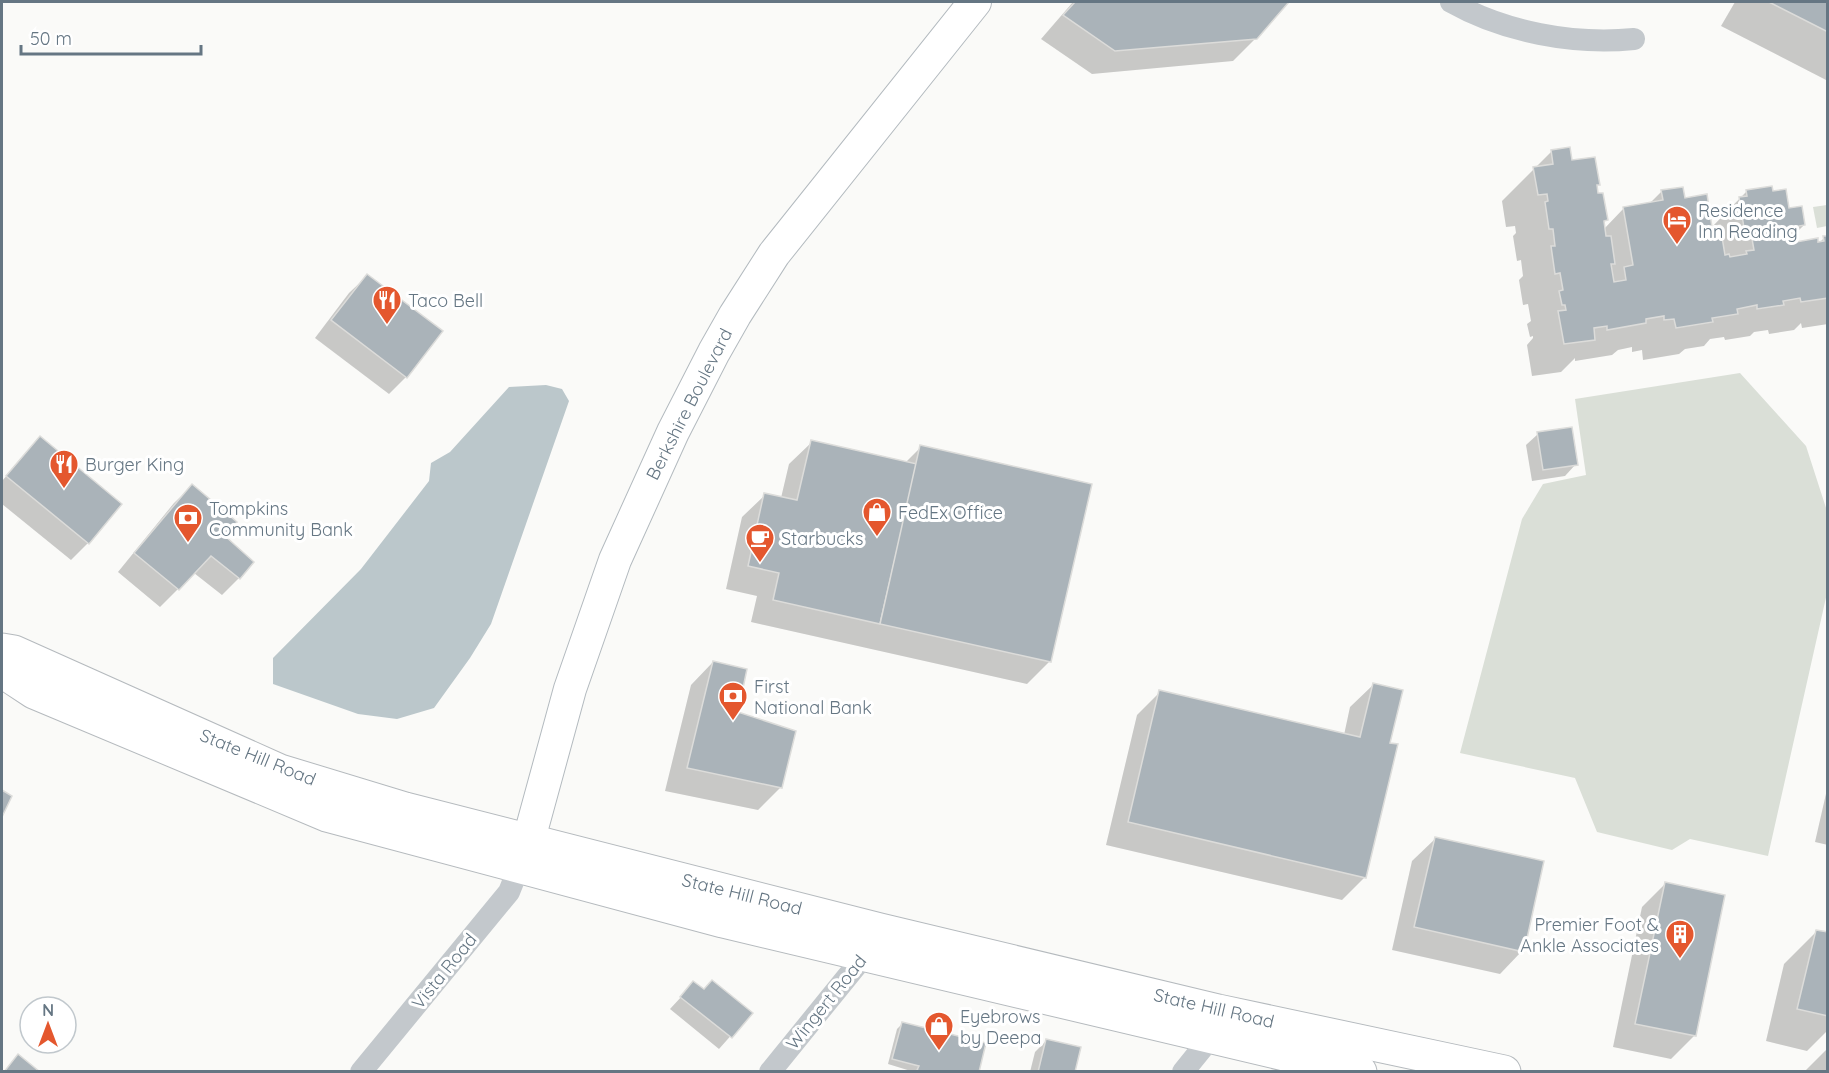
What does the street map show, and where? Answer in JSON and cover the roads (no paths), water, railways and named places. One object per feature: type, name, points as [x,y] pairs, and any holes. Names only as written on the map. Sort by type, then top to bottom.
[{"type":"main road","name":"Berkshire Boulevard","points":[[524,853],[570,689],[615,560],[673,432],[714,352],[774,254],[975,2]]},
{"type":"main road","name":"State Hill Road","points":[[2,650],[14,652],[280,771],[405,809],[524,853],[723,921],[873,942],[1215,1024],[1504,1071]]},
{"type":"main road","name":"State Hill Road","points":[[2,671],[34,692],[327,815],[524,853]]},
{"type":"main road","name":"State Hill Road","points":[[1215,1024],[1360,1071]]},
{"type":"street","points":[[1450,2],[1486,18],[1566,39],[1607,42],[1634,39]]},
{"type":"street","name":"Vista Road","points":[[361,1071],[509,892],[524,853]]},
{"type":"street","name":"Wingert Road","points":[[770,1071],[873,942]]},
{"type":"street","points":[[1183,1071],[1215,1024]]},
{"type":"place","name":"Residence Inn Reading","points":[[1677,246]]},
{"type":"place","name":"Taco Bell","points":[[387,326]]},
{"type":"place","name":"Burger King","points":[[64,490]]},
{"type":"place","name":"FedEx Office","points":[[877,538]]},
{"type":"place","name":"Tompkins Community Bank","points":[[188,544]]},
{"type":"place","name":"Starbucks","points":[[760,564]]},
{"type":"place","name":"First National Bank","points":[[733,722]]},
{"type":"place","name":"Premier Foot & Ankle Associates","points":[[1680,960]]},
{"type":"place","name":"Eyebrows by Deepa","points":[[939,1052]]}]
